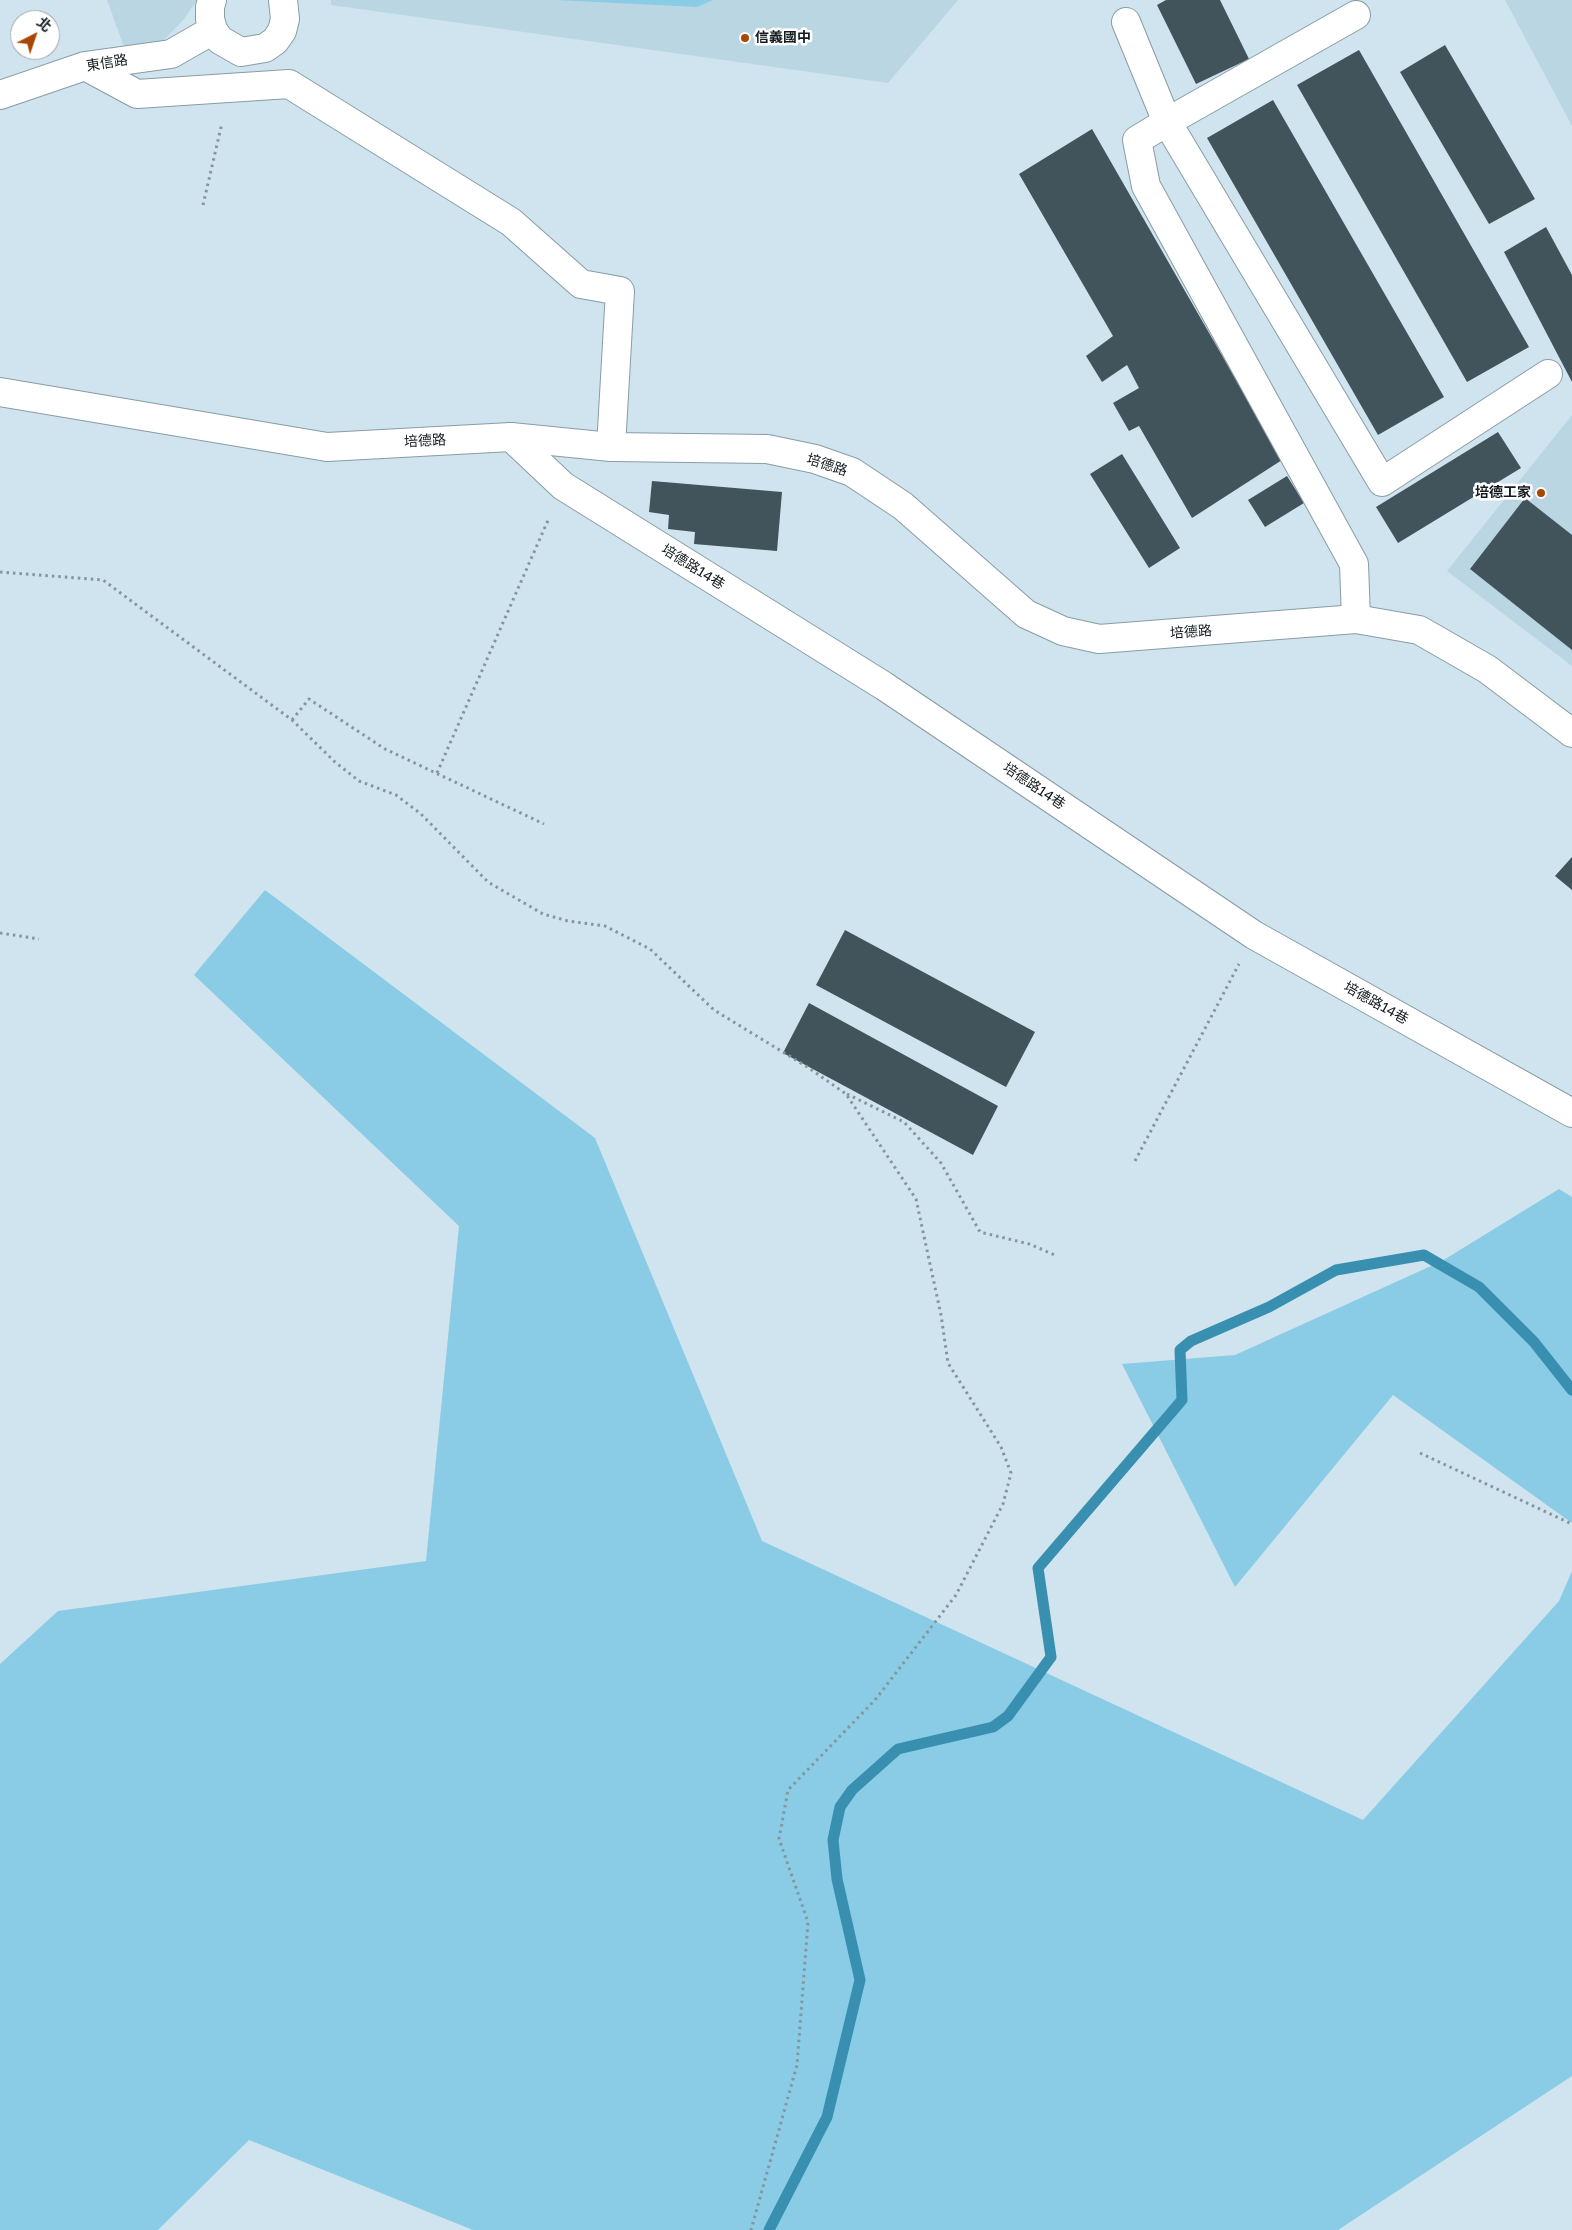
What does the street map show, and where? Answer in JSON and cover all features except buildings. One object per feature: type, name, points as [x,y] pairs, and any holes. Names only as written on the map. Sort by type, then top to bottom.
[{"type":"main road","points":[[212,0],[210,19],[213,30],[220,40],[241,52],[265,48],[275,41],[282,31],[285,20],[283,0]]},
{"type":"main road","points":[[1356,15],[1136,140],[1146,186],[1354,564],[1356,619]]},
{"type":"main road","points":[[1126,22],[1167,122],[1382,482],[1548,374]]},
{"type":"main road","name":"東信路","points":[[0,95],[85,66],[171,54],[213,30]]},
{"type":"main road","points":[[85,66],[137,94],[289,84],[511,222],[580,284],[620,291],[611,447]]},
{"type":"main road","name":"培德路","points":[[0,392],[327,446],[511,436],[611,447],[767,449],[815,459],[852,472],[903,506],[1026,614],[1063,631],[1099,639],[1356,619],[1419,630],[1487,669],[1572,733]]},
{"type":"main road","name":"培德路14巷","points":[[511,436],[563,486],[884,686],[1254,935],[1572,1114]]},
{"type":"path","points":[[203,205],[230,88]]},
{"type":"path","points":[[437,774],[563,486]]},
{"type":"path","points":[[0,572],[103,580],[292,720],[335,762],[359,780],[396,795],[421,814],[488,882],[543,914],[568,921],[605,926],[650,949],[714,1010],[810,1068],[846,1094],[904,1122],[941,1163],[980,1232],[1029,1244],[1055,1255]]},
{"type":"path","points":[[292,720],[309,699],[385,749],[544,824]]},
{"type":"path","points":[[0,933],[39,939]]},
{"type":"path","points":[[1135,1161],[1254,935]]},
{"type":"path","points":[[751,2230],[797,2065],[808,1922],[779,1839],[788,1790],[875,1700],[956,1596],[1003,1504],[1011,1473],[1001,1447],[948,1362],[942,1315],[916,1199],[846,1094]]},
{"type":"path","points":[[1420,1453],[1572,1524]]},
{"type":"shaded area","points":[[107,0],[197,0],[184,19],[162,42],[127,55]]},
{"type":"shaded area","name":"信義國中","points":[[331,0],[958,0],[888,83],[331,5]]},
{"type":"shaded area","points":[[557,0],[713,0],[697,7]]},
{"type":"shaded area","points":[[1505,0],[1572,0],[1572,126]]},
{"type":"shaded area","name":"培德工家","points":[[1572,415],[1572,666],[1447,571]]},
{"type":"shaded area","points":[[265,890],[595,1138],[762,1541],[1363,1820],[1559,1601],[1572,1571],[1572,2076],[1338,2230],[473,2230],[249,2140],[158,2230],[0,2230],[0,1664],[58,1611],[426,1561],[459,1226],[194,975]]},
{"type":"shaded area","points":[[1559,1189],[1572,1197],[1572,1523],[1393,1395],[1235,1587],[1122,1364],[1235,1355],[1442,1261]]},
{"type":"waterway","points":[[769,2230],[827,2117],[860,1980],[837,1879],[833,1840],[840,1807],[852,1790],[898,1749],[993,1727],[1008,1716],[1051,1657],[1038,1568],[1182,1400],[1180,1350],[1191,1341],[1269,1307],[1336,1270],[1424,1255],[1479,1287],[1534,1342],[1572,1390]]},
{"type":"place","name":"信義國中","points":[[745,38]]},
{"type":"place","name":"培德工家","points":[[1541,493]]}]
